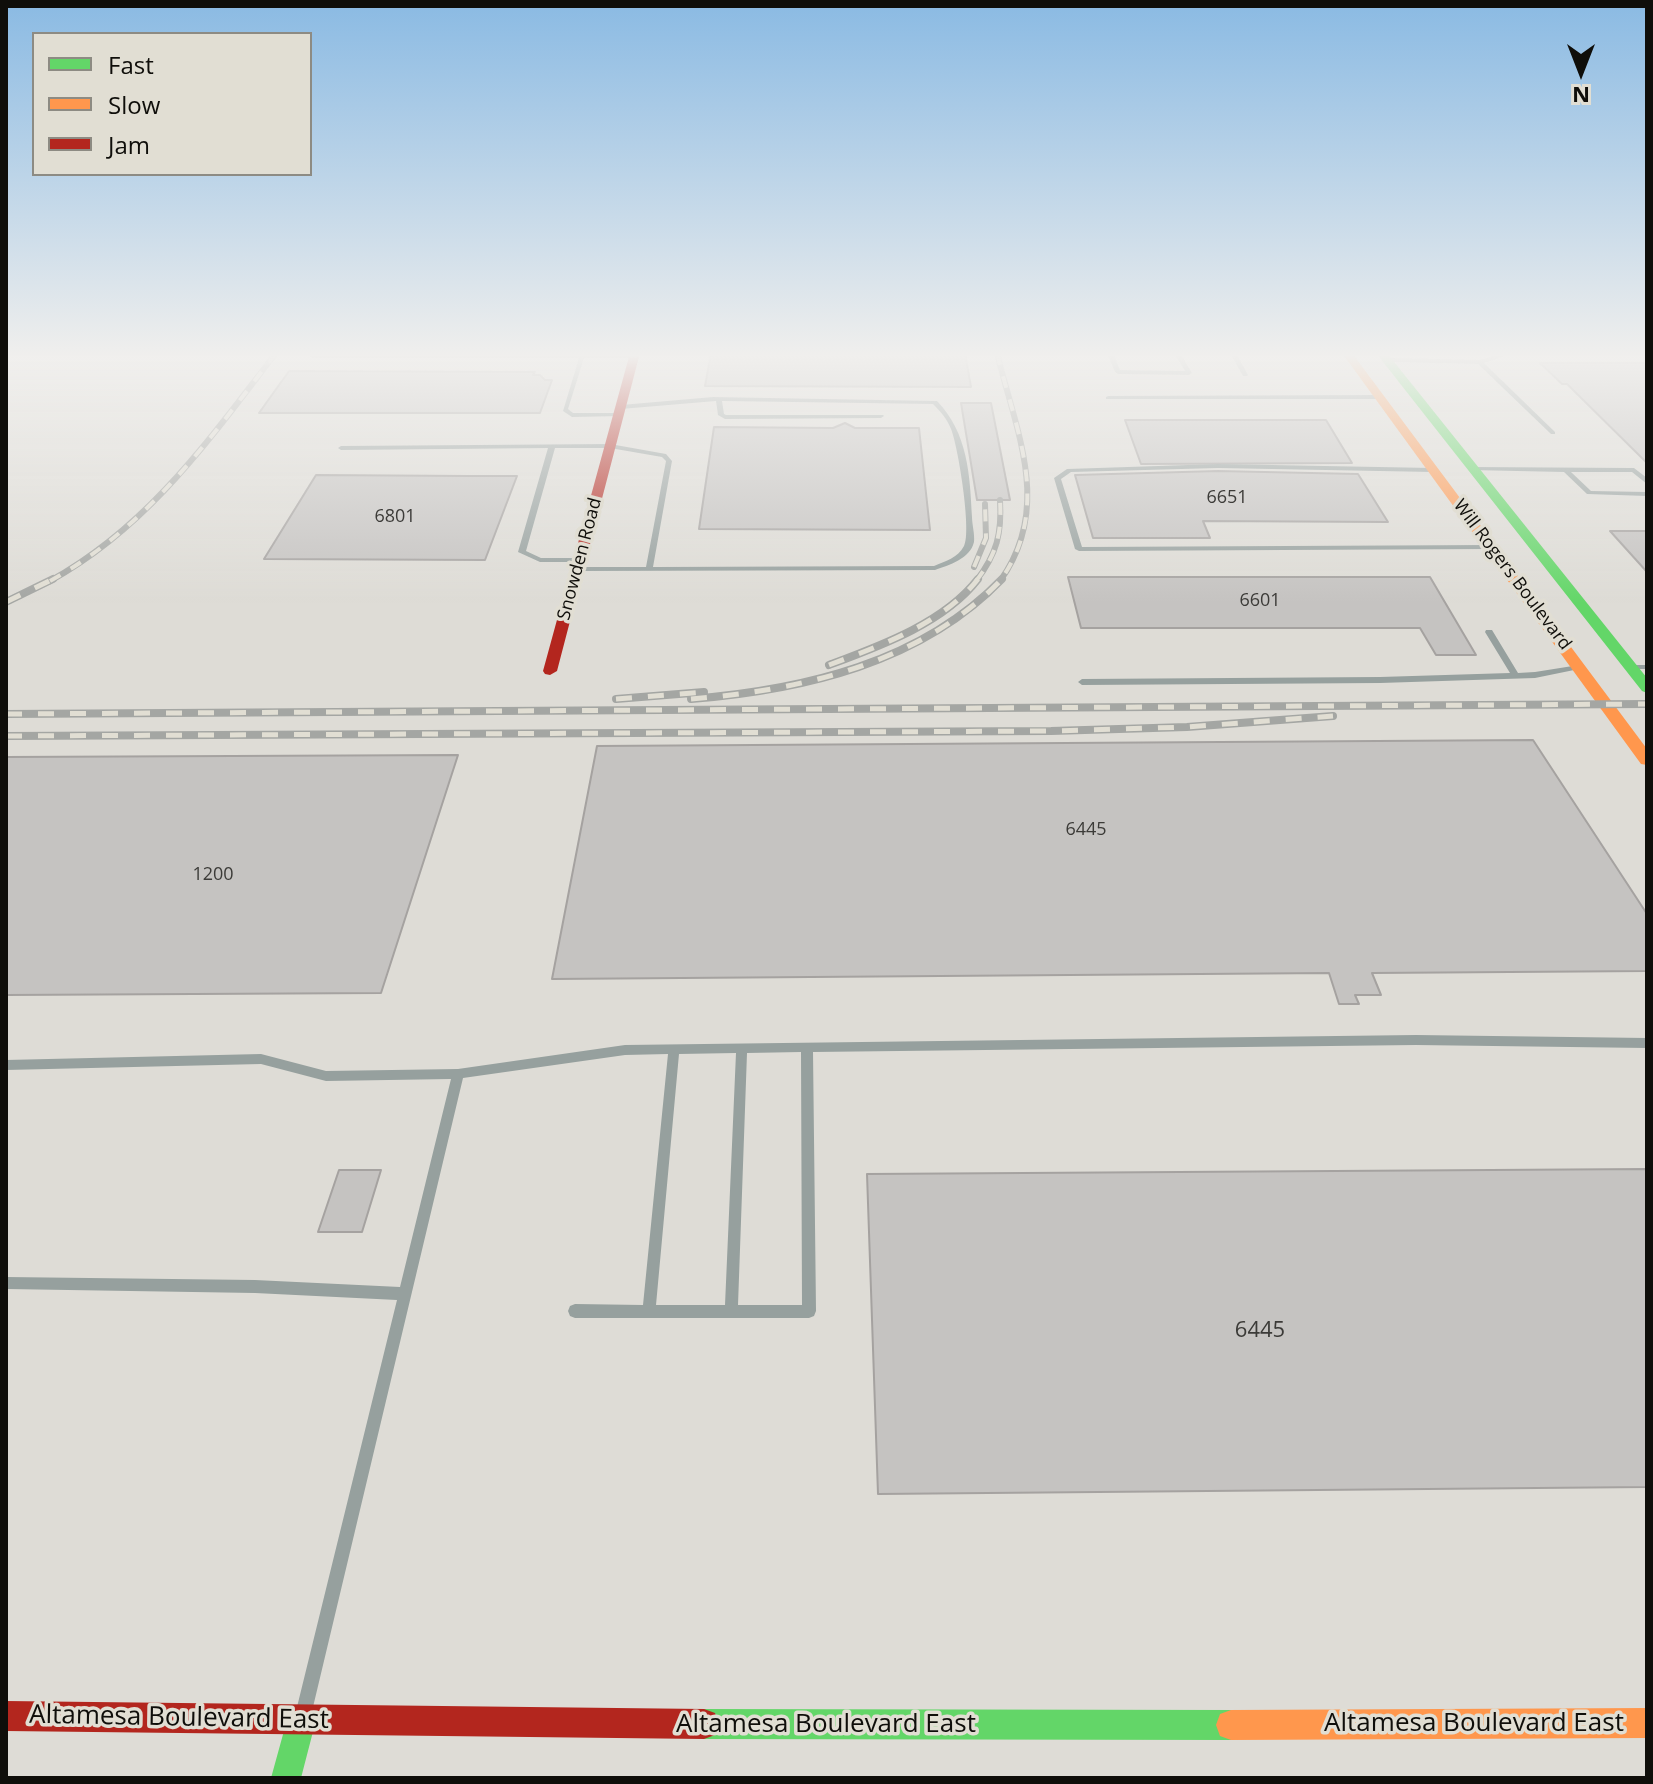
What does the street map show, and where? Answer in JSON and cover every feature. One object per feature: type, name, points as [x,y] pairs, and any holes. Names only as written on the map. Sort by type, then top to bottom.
[{"type":"main road","name":"Snowden Road","points":[[550,671],[613,436]]},
{"type":"main road","name":"Will Rogers Boulevard","points":[[1408,436],[1647,760]]},
{"type":"main road","name":"Will Rogers Boulevard","points":[[1445,436],[1639,667],[1647,688]]},
{"type":"main road","points":[[1433,470],[1470,469]]},
{"type":"main road","points":[[1581,667],[1639,667]]},
{"type":"main road","name":"Altamesa Boulevard East","points":[[6,1716],[871,1726],[1647,1723]]},
{"type":"main road","points":[[286,1778],[301,1720]]},
{"type":"lane","points":[[552,447],[522,552],[540,560],[649,568],[935,568],[960,557],[970,543],[962,452],[956,436]]},
{"type":"lane","points":[[341,448],[610,446],[664,455],[669,461],[649,568]]},
{"type":"lane","points":[[1433,470],[1218,466],[1069,470],[1057,478],[1079,549],[1489,547]]},
{"type":"lane","points":[[1470,469],[1634,470],[1647,482]]},
{"type":"lane","points":[[1567,471],[1589,493],[1647,494]]},
{"type":"lane","points":[[1489,632],[1515,675]]},
{"type":"lane","points":[[1082,682],[1515,675],[1581,667]]},
{"type":"lane","points":[[6,1065],[261,1059],[326,1076],[458,1074],[625,1050],[1416,1040],[1647,1043]]},
{"type":"lane","points":[[575,1311],[809,1311],[807,1048]]},
{"type":"lane","points":[[649,1311],[674,1049]]},
{"type":"lane","points":[[731,1312],[742,1049]]},
{"type":"lane","points":[[301,1720],[458,1074]]},
{"type":"lane","points":[[6,1283],[308,1286],[405,1294]]},
{"type":"building","points":[[713,436],[920,436],[930,530],[699,529]]},
{"type":"building","points":[[966,436],[998,436],[1010,500],[977,500]]},
{"type":"building","points":[[1131,436],[1336,436],[1352,463],[1141,464]]},
{"type":"building","points":[[1620,436],[1647,436],[1647,463]]},
{"type":"building","points":[[1218,471],[1358,474],[1388,522],[1203,521],[1210,538],[1093,538],[1075,475]]},
{"type":"building","points":[[316,475],[517,476],[485,560],[264,559]]},
{"type":"building","points":[[1610,531],[1647,531],[1647,572]]},
{"type":"building","points":[[1068,577],[1430,577],[1476,655],[1436,655],[1420,628],[1081,628]]},
{"type":"building","points":[[1533,740],[1647,914],[1647,971],[1372,973],[1381,995],[1355,995],[1359,1004],[1339,1004],[1329,973],[552,979],[597,746]]},
{"type":"building","points":[[458,755],[381,993],[6,995],[6,757]]},
{"type":"building","points":[[1647,1169],[1647,1487],[878,1494],[867,1174]]},
{"type":"building","points":[[339,1170],[381,1170],[362,1232],[318,1232]]},
{"type":"railway","points":[[50,581],[117,535],[175,479],[211,436]]},
{"type":"railway","points":[[1000,581],[1016,553],[1025,525],[1026,469],[1019,436]]},
{"type":"railway","points":[[976,581],[997,543],[1000,500]]},
{"type":"railway","points":[[974,567],[986,538],[985,504]]},
{"type":"railway","points":[[6,602],[53,579]]},
{"type":"railway","points":[[829,665],[890,641],[929,621],[964,595],[978,579]]},
{"type":"railway","points":[[691,699],[733,695],[817,679],[898,652],[970,608],[1000,581]]},
{"type":"railway","points":[[616,699],[704,692]]},
{"type":"railway","points":[[6,714],[1647,704]]},
{"type":"railway","points":[[6,736],[1051,731],[1187,727],[1333,716]]},
{"type":"traffic: fast","points":[[1447,436],[1647,688]]},
{"type":"traffic: fast","points":[[286,1778],[301,1720]]},
{"type":"traffic: fast","points":[[704,1724],[1231,1725]]},
{"type":"traffic: slow","points":[[1408,436],[1647,760]]},
{"type":"traffic: slow","points":[[1231,1725],[1647,1723]]},
{"type":"traffic: jam","points":[[550,671],[613,436]]},
{"type":"traffic: jam","points":[[6,1716],[704,1724]]}]
